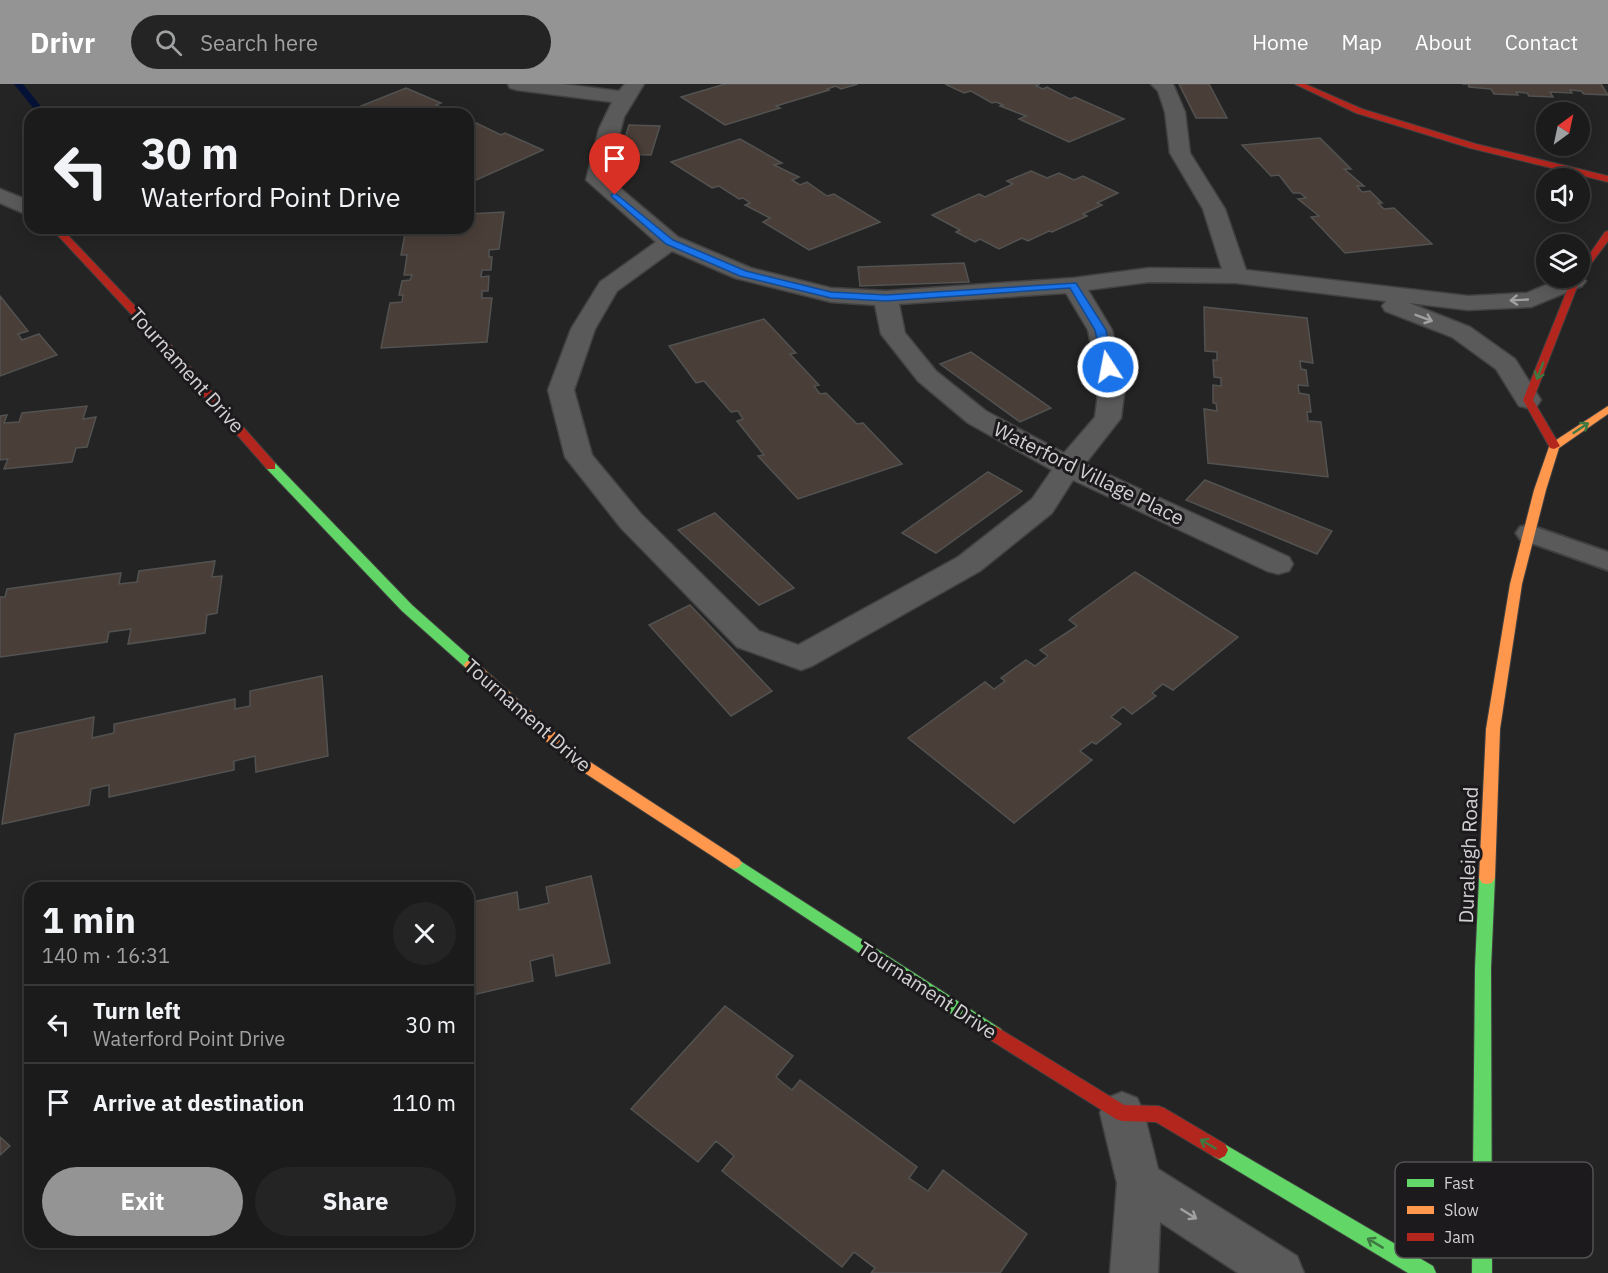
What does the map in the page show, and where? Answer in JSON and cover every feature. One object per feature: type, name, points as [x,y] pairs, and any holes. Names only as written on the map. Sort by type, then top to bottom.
[{"type":"street","points":[[517,84],[628,91],[611,122],[597,180],[670,242],[743,273],[831,295],[886,298],[1073,285],[1149,276],[1236,276],[1468,303],[1531,300],[1556,288]]},
{"type":"street","points":[[1160,84],[1166,88],[1175,112],[1180,153],[1214,209],[1236,276]]},
{"type":"street","points":[[1299,84],[1359,111],[1462,143],[1608,179]]},
{"type":"street","points":[[0,195],[24,206]]},
{"type":"street","name":"Tournament Drive","points":[[62,234],[149,327],[281,477],[407,608],[576,760],[1049,1069],[1122,1113],[1158,1114],[1395,1255]]},
{"type":"street","points":[[1590,260],[1608,234]]},
{"type":"street","points":[[670,242],[608,287],[583,330],[561,390],[579,457],[631,521],[748,639],[801,658],[969,564],[1042,506],[1068,467],[1108,418],[1112,386],[1100,330],[1073,285]]},
{"type":"street","points":[[1528,400],[1573,288]]},
{"type":"street","points":[[1350,289],[1461,332],[1506,364],[1554,446],[1608,409]]},
{"type":"street","name":"Waterford Village Place","points":[[886,298],[893,334],[927,376],[977,417],[1068,467],[1278,564]]},
{"type":"street","name":"Duraleigh Road","points":[[1482,1162],[1483,968],[1493,729],[1516,584],[1554,446]]},
{"type":"street","points":[[1122,1113],[1139,1183],[1134,1273]]},
{"type":"street","points":[[1139,1183],[1280,1273]]},
{"type":"street","name":"Tournament Drive","points":[[1401,1258],[1426,1273]]},
{"type":"street","name":"Duraleigh Road","points":[[1482,1258],[1482,1273]]},
{"type":"lane","points":[[1529,532],[1608,561]]},
{"type":"building","points":[[725,84],[858,84],[841,89],[836,86],[776,106],[780,108],[725,125],[681,97]]},
{"type":"building","points":[[945,84],[1040,84],[1036,86],[1043,89],[1047,87],[1070,99],[1075,97],[1124,119],[1069,142],[1019,119],[1026,116],[1000,106],[1003,105],[992,103],[971,91],[964,93]]},
{"type":"building","points":[[1179,84],[1209,84],[1227,118],[1196,118]]},
{"type":"building","points":[[1468,84],[1601,84],[1608,95],[1584,94],[1581,91],[1570,90],[1572,93],[1550,92],[1553,97],[1529,96],[1527,93],[1516,92],[1518,95],[1494,94],[1491,89],[1469,87]]},
{"type":"building","points":[[406,88],[441,103],[436,105],[443,108],[356,108]]},
{"type":"building","points":[[474,122],[501,135],[505,133],[543,150],[474,181]]},
{"type":"building","points":[[629,125],[660,126],[651,155],[620,154]]},
{"type":"building","points":[[1320,138],[1351,169],[1344,169],[1364,186],[1357,186],[1362,192],[1370,191],[1382,203],[1378,203],[1384,209],[1394,208],[1432,244],[1345,253],[1311,217],[1319,216],[1298,199],[1306,198],[1300,193],[1293,193],[1279,175],[1271,176],[1242,145]]},
{"type":"building","points":[[740,139],[782,163],[774,165],[799,177],[792,180],[800,185],[807,182],[827,196],[834,194],[880,222],[809,250],[763,222],[770,218],[745,205],[750,203],[743,198],[739,199],[719,186],[712,188],[671,162]]},
{"type":"building","points":[[1031,171],[1047,178],[1059,173],[1074,180],[1083,176],[1118,193],[1097,203],[1102,205],[1083,214],[1087,216],[1028,241],[1022,238],[999,249],[980,239],[975,242],[956,232],[960,230],[932,215],[979,194],[985,197],[1013,184],[1007,181]]},
{"type":"building","points":[[504,212],[499,249],[489,250],[489,257],[492,257],[491,270],[482,270],[481,277],[489,276],[488,291],[482,291],[482,298],[492,298],[487,342],[381,348],[390,303],[402,302],[403,295],[399,295],[402,281],[410,280],[412,275],[404,275],[407,255],[401,255],[405,234],[474,234],[474,214]]},
{"type":"building","points":[[964,263],[969,282],[860,286],[858,267]]},
{"type":"building","points":[[0,296],[28,331],[18,334],[22,340],[39,334],[57,355],[0,376]]},
{"type":"building","points":[[1204,307],[1307,318],[1313,363],[1300,361],[1301,369],[1306,370],[1308,386],[1298,385],[1299,393],[1309,395],[1311,412],[1307,412],[1308,421],[1321,422],[1328,477],[1208,463],[1204,409],[1217,411],[1216,403],[1213,403],[1213,385],[1221,386],[1221,378],[1214,377],[1213,360],[1217,360],[1217,352],[1205,351]]},
{"type":"building","points":[[764,319],[796,353],[790,354],[819,385],[814,386],[820,394],[826,393],[857,424],[863,423],[902,464],[798,499],[758,456],[764,455],[737,421],[743,419],[738,411],[731,412],[704,381],[696,383],[669,346]]},
{"type":"building","points":[[971,352],[1051,408],[1020,422],[940,364]]},
{"type":"building","points":[[87,406],[83,419],[96,417],[87,447],[76,448],[72,462],[4,469],[8,459],[0,460],[0,416],[7,415],[4,423],[19,422],[22,413]]},
{"type":"building","points":[[988,472],[1022,491],[936,553],[902,533]]},
{"type":"building","points":[[1205,480],[1332,531],[1317,554],[1186,500]]},
{"type":"building","points":[[715,513],[794,588],[759,605],[678,530]]},
{"type":"building","points":[[215,561],[212,577],[222,576],[217,613],[207,615],[205,633],[128,644],[131,629],[109,632],[107,642],[0,657],[0,597],[5,597],[7,589],[121,573],[119,584],[137,582],[139,571]]},
{"type":"building","points":[[1135,572],[1238,637],[1173,690],[1163,684],[1152,693],[1156,696],[1132,714],[1123,707],[1111,717],[1121,724],[1096,744],[1092,742],[1080,751],[1092,760],[1014,823],[908,738],[985,682],[994,689],[1005,681],[1001,678],[1026,660],[1035,666],[1048,656],[1040,650],[1077,626],[1069,620],[1071,618]]},
{"type":"building","points":[[690,605],[772,691],[731,716],[649,625]]},
{"type":"building","points":[[322,676],[328,756],[256,772],[255,756],[234,761],[234,770],[109,797],[109,785],[91,789],[89,805],[2,824],[15,734],[94,717],[92,738],[114,733],[114,724],[235,699],[235,709],[250,706],[250,691]]},
{"type":"building","points":[[591,876],[610,963],[556,976],[553,955],[530,961],[533,981],[474,995],[474,902],[517,892],[519,910],[549,903],[546,887]]},
{"type":"building","points":[[725,1006],[793,1056],[776,1077],[792,1090],[800,1080],[917,1167],[909,1178],[928,1191],[943,1170],[1027,1234],[1000,1273],[871,1273],[875,1268],[854,1252],[842,1267],[722,1171],[734,1156],[716,1141],[698,1162],[631,1109]]},
{"type":"building","points":[[0,1137],[10,1146],[0,1155]]},
{"type":"waterway","points":[[18,84],[38,108]]},
{"type":"traffic: fast","points":[[271,466],[407,608],[471,665]]},
{"type":"traffic: fast","points":[[734,863],[995,1034]]},
{"type":"traffic: fast","points":[[1482,1162],[1483,968],[1487,878]]},
{"type":"traffic: fast","points":[[1219,1150],[1395,1255]]},
{"type":"traffic: fast","points":[[1401,1258],[1426,1273]]},
{"type":"traffic: fast","points":[[1482,1258],[1482,1273]]},
{"type":"traffic: slow","points":[[1487,878],[1493,729],[1516,584],[1540,490],[1554,446],[1608,409]]},
{"type":"traffic: slow","points":[[471,665],[576,760],[734,863]]},
{"type":"traffic: jam","points":[[1299,84],[1359,111],[1473,146],[1608,179]]},
{"type":"traffic: jam","points":[[62,234],[149,327],[271,466]]},
{"type":"traffic: jam","points":[[1590,260],[1608,234]]},
{"type":"traffic: jam","points":[[1554,446],[1528,400],[1573,288]]},
{"type":"traffic: jam","points":[[995,1034],[1122,1113],[1158,1114],[1219,1150]]},
{"type":"route","points":[[615,195],[670,242],[743,273],[831,295],[886,298],[1073,285],[1100,330],[1108,367]]}]
